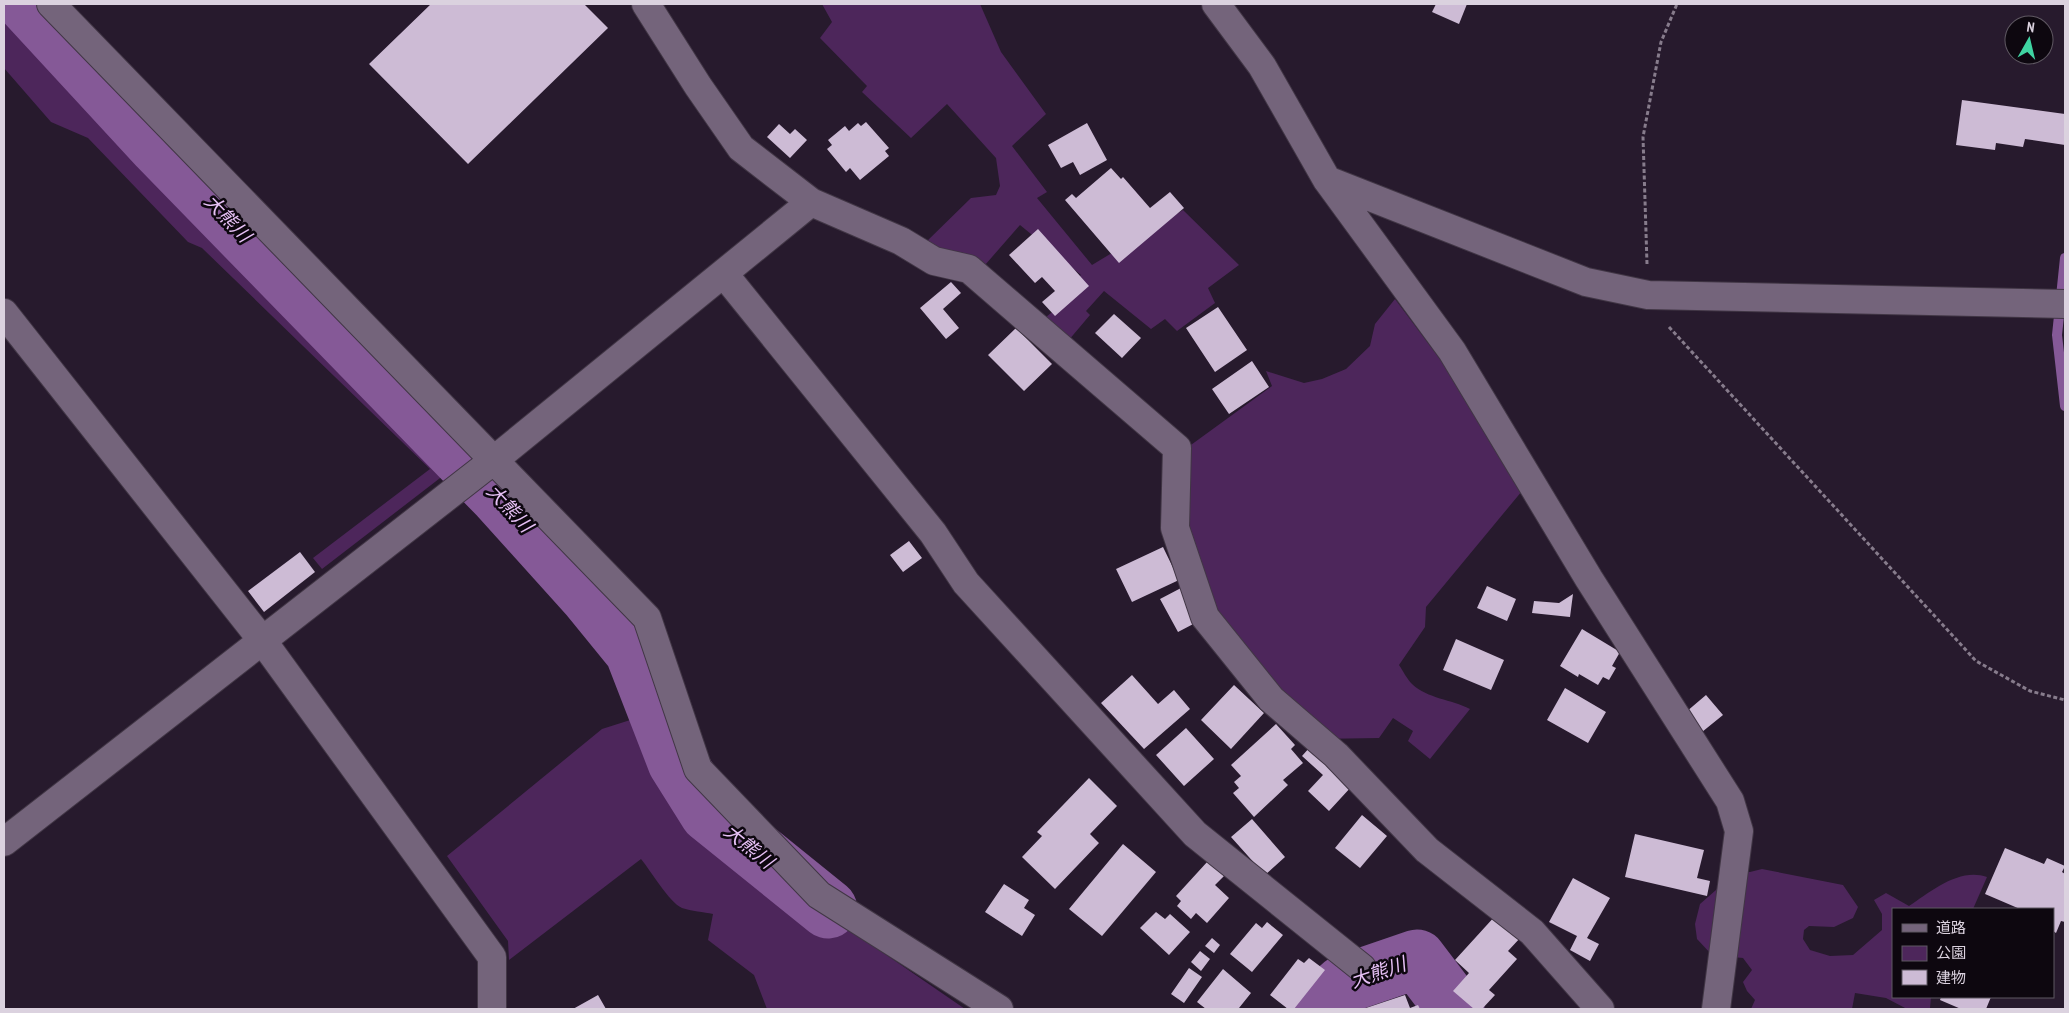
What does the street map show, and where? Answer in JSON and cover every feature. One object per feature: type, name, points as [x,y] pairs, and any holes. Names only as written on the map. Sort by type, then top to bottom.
[{"type":"street","points":[[51,4],[647,618],[698,769],[819,895],[999,1009]]},
{"type":"street","points":[[646,4],[698,86],[741,148],[811,202],[901,241],[934,261],[969,270],[1178,448],[1175,528],[1205,617],[1271,699],[1336,755],[1427,850],[1532,932],[1600,1009]]},
{"type":"street","points":[[1216,4],[1262,66],[1327,180],[1452,351],[1589,579],[1730,801],[1739,831],[1716,1009]]},
{"type":"street","points":[[1327,180],[1586,282],[1648,295],[2065,304]]},
{"type":"street","points":[[4,842],[494,460],[811,202]]},
{"type":"street","points":[[724,274],[932,532],[966,583],[1195,834],[1362,968]]},
{"type":"street","points":[[4,313],[262,640],[492,957],[492,1009]]},
{"type":"path","points":[[1677,4],[1662,42],[1643,137],[1648,295],[1673,334],[1976,661],[2030,691],[2065,700]]},
{"type":"green space","points":[[4,4],[457,465],[322,569],[313,558],[430,469],[202,248],[188,242],[88,138],[51,122],[4,68]]},
{"type":"green space","points":[[822,4],[980,4],[1001,52],[1046,114],[1012,146],[1047,192],[1037,198],[1092,265],[1183,210],[1239,265],[1208,288],[1215,303],[1177,331],[1165,319],[1151,329],[1104,291],[1086,311],[1090,315],[1068,341],[1046,317],[1082,288],[1075,280],[1081,275],[1020,225],[985,265],[923,245],[971,198],[996,195],[1000,186],[996,158],[947,104],[911,138],[862,92],[867,86],[820,38],[832,22]]},
{"type":"green space","points":[[1395,299],[1475,406],[1522,491],[1426,607],[1425,627],[1399,665],[1410,682],[1418,689],[1432,696],[1470,709],[1430,759],[1408,741],[1413,731],[1393,718],[1379,738],[1316,739],[1214,621],[1183,516],[1184,450],[1272,386],[1266,371],[1304,383],[1322,379],[1346,369],[1370,346],[1375,324]]},
{"type":"green space","points":[[646,715],[683,794],[731,848],[965,1009],[767,1009],[754,975],[708,940],[713,914],[682,908],[677,905],[641,859],[509,960],[508,941],[447,856],[602,729]]},
{"type":"green space","points":[[1762,869],[1843,885],[1858,907],[1853,918],[1834,927],[1809,926],[1804,930],[1803,939],[1810,950],[1830,956],[1853,955],[1882,930],[1882,914],[1874,900],[1886,893],[1909,906],[1946,882],[1956,878],[1967,875],[1987,877],[1973,908],[1892,908],[1892,998],[1931,998],[1930,1008],[1934,1009],[1907,1009],[1886,998],[1855,993],[1852,1009],[1751,1009],[1755,1000],[1747,991],[1743,982],[1752,970],[1743,958],[1712,955],[1697,939],[1695,924],[1700,904],[1716,890],[1728,870],[1750,872]]},
{"type":"building","points":[[431,4],[584,4],[608,28],[468,164],[369,64]]},
{"type":"building","points":[[1436,4],[1467,4],[1459,24],[1432,12]]},
{"type":"building","points":[[1962,100],[2065,114],[2065,145],[2025,139],[2023,147],[1996,143],[1995,150],[1956,145]]},
{"type":"building","points":[[866,122],[889,148],[885,151],[889,156],[860,180],[850,168],[846,172],[827,149],[832,145],[828,140],[845,126],[849,131],[858,123],[861,126]]},
{"type":"building","points":[[1087,123],[1107,160],[1080,175],[1073,162],[1061,168],[1048,145]]},
{"type":"building","points":[[779,124],[790,134],[795,129],[807,140],[790,158],[767,137]]},
{"type":"building","points":[[1111,168],[1121,179],[1123,177],[1150,208],[1170,192],[1184,208],[1119,263],[1065,200],[1072,194],[1076,198]]},
{"type":"building","points":[[1038,229],[1089,286],[1055,316],[1042,302],[1055,291],[1042,277],[1035,283],[1009,255]]},
{"type":"building","points":[[951,282],[961,293],[943,309],[959,328],[946,339],[920,308]]},
{"type":"building","points":[[1218,307],[1247,350],[1215,372],[1186,328]]},
{"type":"building","points":[[1114,314],[1141,338],[1122,358],[1095,333]]},
{"type":"building","points":[[1016,328],[1052,364],[1024,391],[988,355]]},
{"type":"building","points":[[1252,361],[1269,387],[1229,414],[1212,389]]},
{"type":"building","points":[[909,541],[922,558],[903,572],[890,555]]},
{"type":"building","points":[[1163,547],[1179,580],[1132,602],[1116,569]]},
{"type":"building","points":[[300,552],[315,572],[264,612],[248,591]]},
{"type":"building","points":[[1487,586],[1516,599],[1507,621],[1477,608]]},
{"type":"building","points":[[1181,588],[1199,621],[1178,632],[1160,599]]},
{"type":"building","points":[[1573,594],[1570,617],[1532,613],[1534,601],[1559,603]]},
{"type":"building","points":[[1582,629],[1620,652],[1612,666],[1616,668],[1609,680],[1603,677],[1598,685],[1579,674],[1578,677],[1560,666]]},
{"type":"building","points":[[1456,639],[1504,660],[1491,690],[1443,670]]},
{"type":"building","points":[[1132,675],[1158,704],[1174,690],[1190,709],[1144,749],[1101,703]]},
{"type":"building","points":[[1234,685],[1264,713],[1231,749],[1201,720]]},
{"type":"building","points":[[1565,688],[1606,712],[1588,743],[1547,720]]},
{"type":"building","points":[[1706,695],[1723,715],[1702,732],[1686,712]]},
{"type":"building","points":[[1276,724],[1295,745],[1291,749],[1303,763],[1283,780],[1288,785],[1254,817],[1233,793],[1239,788],[1234,782],[1241,776],[1231,765]]},
{"type":"building","points":[[1186,728],[1214,759],[1184,786],[1156,755]]},
{"type":"building","points":[[1310,747],[1352,786],[1329,811],[1308,791],[1323,775],[1302,756]]},
{"type":"building","points":[[1089,778],[1117,806],[1090,834],[1099,843],[1055,889],[1022,857],[1042,836],[1037,832]]},
{"type":"building","points":[[1362,815],[1387,836],[1360,868],[1335,848]]},
{"type":"building","points":[[1252,819],[1285,857],[1265,875],[1231,837]]},
{"type":"building","points":[[1635,834],[1704,850],[1697,878],[1710,881],[1707,896],[1625,877]]},
{"type":"building","points":[[1123,844],[1156,872],[1102,936],[1069,909]]},
{"type":"building","points":[[2005,848],[2044,864],[2047,858],[2065,866],[2062,872],[2065,874],[2065,922],[2061,921],[2056,933],[2054,932],[2054,908],[2018,908],[1985,894]]},
{"type":"building","points":[[1208,861],[1224,876],[1215,885],[1229,898],[1207,923],[1196,913],[1191,919],[1177,906],[1181,901],[1176,896]]},
{"type":"building","points":[[1573,878],[1610,898],[1587,938],[1599,944],[1590,961],[1570,950],[1577,936],[1549,922]]},
{"type":"building","points":[[1004,884],[1029,900],[1024,908],[1035,915],[1022,936],[985,912]]},
{"type":"building","points":[[1156,912],[1165,919],[1170,914],[1190,932],[1169,955],[1140,928]]},
{"type":"building","points":[[1496,915],[1521,937],[1508,951],[1517,959],[1489,990],[1495,995],[1482,1009],[1474,1009],[1453,991],[1469,973],[1455,960]]},
{"type":"building","points":[[1267,922],[1283,935],[1252,972],[1230,954],[1256,923],[1262,928]]},
{"type":"building","points":[[1212,938],[1220,945],[1214,953],[1205,946]]},
{"type":"building","points":[[1200,951],[1210,959],[1201,971],[1191,962]]},
{"type":"building","points":[[1309,958],[1325,970],[1294,1009],[1288,1009],[1270,995],[1298,959],[1304,963]]},
{"type":"building","points":[[1189,968],[1202,977],[1184,1003],[1171,994]]},
{"type":"building","points":[[1223,969],[1251,993],[1240,1009],[1206,1009],[1197,1002]]},
{"type":"building","points":[[598,995],[606,1009],[573,1009]]},
{"type":"building","points":[[1405,995],[1410,1008],[1418,1005],[1420,1009],[1363,1009]]},
{"type":"building","points":[[1941,998],[1991,998],[1986,1009],[1961,1009],[1940,1000]]},
{"type":"waterway","name":"大熊川","points":[[27,4],[158,146],[499,496],[590,597],[634,651],[677,762],[709,813],[828,909]]},
{"type":"waterway","points":[[2065,258],[2057,335],[2065,406]]},
{"type":"waterway","name":"大熊川","points":[[1316,1009],[1344,984],[1417,959],[1455,1009]]}]
